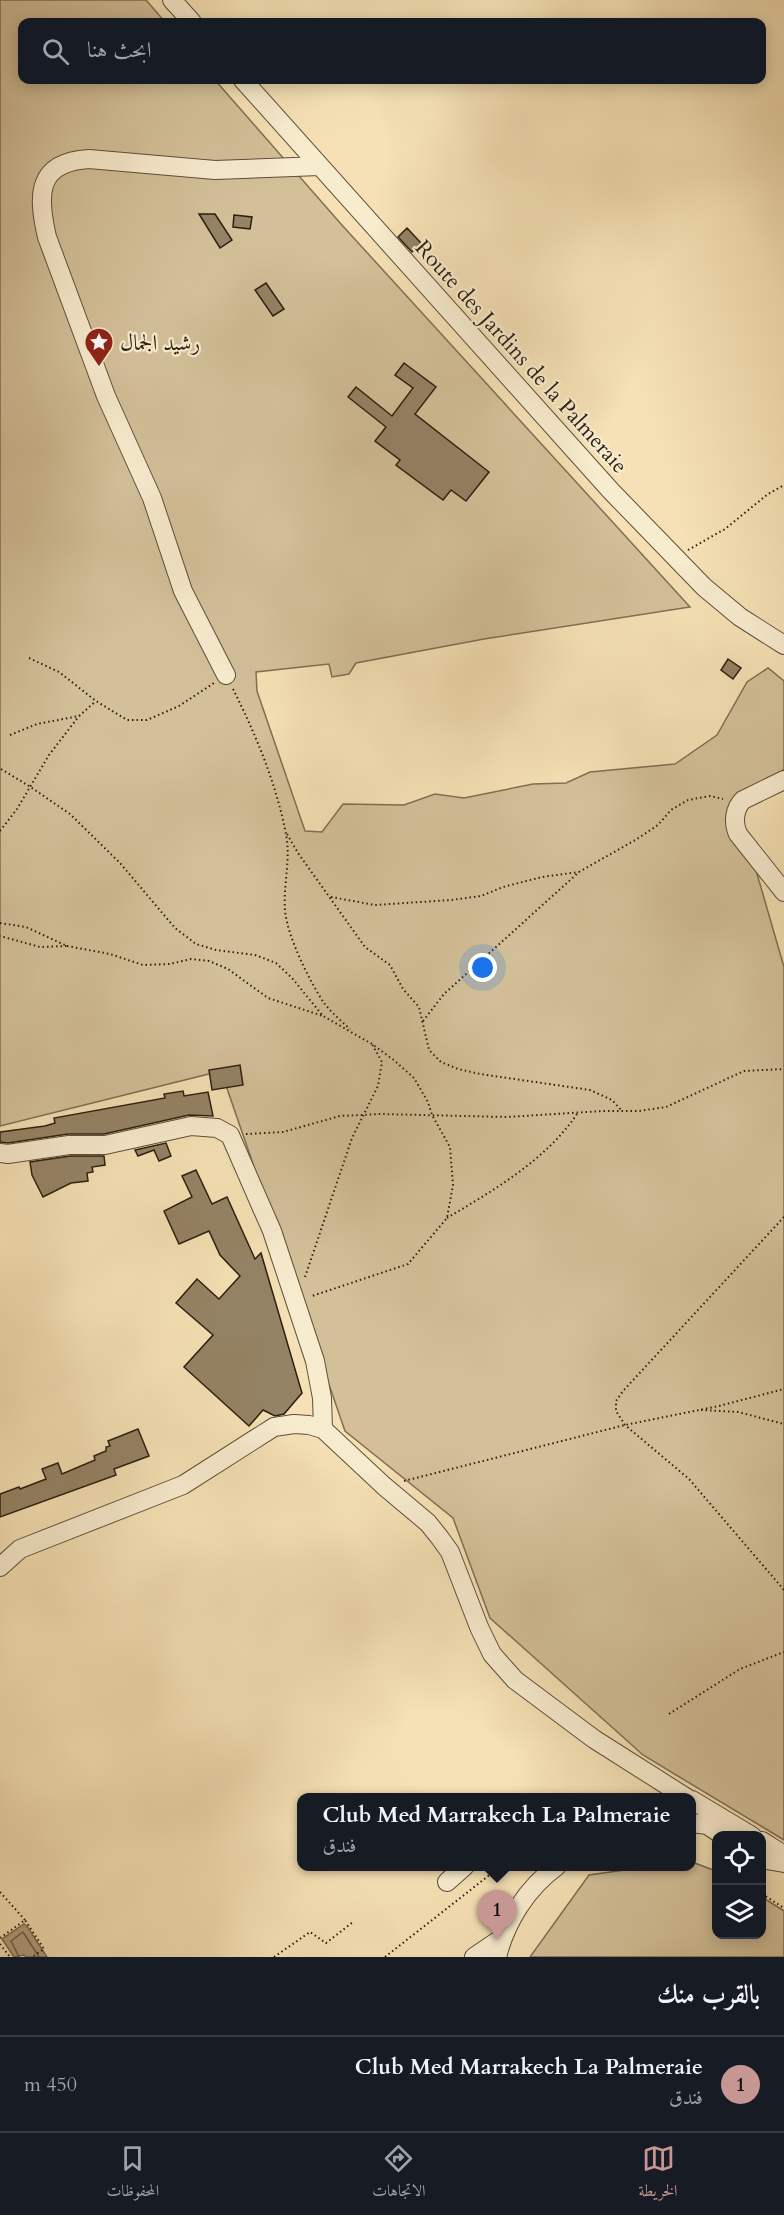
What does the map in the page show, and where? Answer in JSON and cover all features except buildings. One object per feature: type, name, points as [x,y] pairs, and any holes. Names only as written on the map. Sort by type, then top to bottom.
[{"type":"street","points":[[172,0],[188,18]]},
{"type":"street","name":"Route des Jardins de la Palmeraie","points":[[247,84],[611,491],[704,587],[741,617],[784,645]]},
{"type":"street","points":[[226,675],[183,591],[152,498],[106,396],[46,237],[41,213],[41,196],[45,181],[58,166],[73,160],[89,159],[215,170],[320,166]]},
{"type":"street","points":[[784,780],[743,800],[738,805],[735,818],[738,834],[784,892]]},
{"type":"street","points":[[0,1153],[8,1154],[69,1145],[105,1144],[191,1126],[217,1128],[230,1135],[272,1231],[315,1361],[322,1398],[323,1429]]},
{"type":"street","points":[[0,1567],[20,1549],[183,1485],[274,1427],[294,1424],[323,1429],[428,1523],[450,1552],[492,1654],[515,1680],[594,1739],[681,1793]]},
{"type":"street","points":[[696,1802],[744,1831]]},
{"type":"street","points":[[696,1824],[707,1825],[716,1831]]},
{"type":"street","points":[[766,1844],[784,1855]]},
{"type":"street","points":[[766,1860],[784,1863]]},
{"type":"street","points":[[447,1882],[459,1871]]},
{"type":"street","points":[[497,1957],[502,1938],[516,1912],[540,1879],[550,1871]]},
{"type":"street","points":[[474,1957],[502,1938]]},
{"type":"path","points":[[675,557],[725,529],[768,494],[784,485]]},
{"type":"path","points":[[29,658],[59,672],[127,720],[147,720],[179,706],[226,675],[264,756],[286,832],[289,853],[285,910],[290,935],[325,1004],[353,1032]]},
{"type":"path","points":[[0,831],[79,716],[96,700]]},
{"type":"path","points":[[10,735],[37,724],[79,716]]},
{"type":"path","points":[[1,769],[70,814],[120,863],[175,928],[196,944],[216,950],[255,955],[276,963],[292,978],[323,1016]]},
{"type":"path","points":[[423,1021],[444,994],[579,872],[638,839],[658,825],[671,810],[688,800],[710,796],[738,805]]},
{"type":"path","points":[[286,832],[298,854],[365,947],[390,966],[403,989],[419,1007],[429,1050],[441,1062],[480,1074],[590,1090],[612,1100],[622,1111]]},
{"type":"path","points":[[330,897],[375,905],[452,900],[481,896],[503,887],[542,877],[579,872]]},
{"type":"path","points":[[0,923],[26,927],[67,946]]},
{"type":"path","points":[[0,936],[40,947],[67,946],[110,954],[142,965],[170,964],[191,959],[209,961],[228,969],[268,998],[323,1016],[353,1032],[395,1061],[414,1078],[428,1101],[432,1115],[450,1147],[453,1185],[447,1218]]},
{"type":"path","points":[[296,1305],[352,1138],[378,1086],[382,1062],[372,1044]]},
{"type":"path","points":[[230,1135],[283,1132],[340,1116],[364,1114],[507,1117],[639,1111],[666,1107],[744,1071],[784,1069]]},
{"type":"path","points":[[296,1305],[318,1292],[408,1264],[447,1218],[500,1186],[538,1156],[567,1129],[578,1113]]},
{"type":"path","points":[[784,1217],[616,1401],[616,1411],[625,1425],[689,1479],[784,1590]]},
{"type":"path","points":[[384,1486],[625,1425],[784,1389]]},
{"type":"path","points":[[698,1410],[738,1412],[784,1424]]},
{"type":"path","points":[[669,1714],[740,1669],[784,1652]]},
{"type":"path","points":[[385,1957],[495,1871]]},
{"type":"path","points":[[0,1892],[25,1920],[44,1949],[32,1957]]},
{"type":"path","points":[[766,1897],[784,1908]]},
{"type":"path","points":[[0,1938],[25,1920]]},
{"type":"path","points":[[274,1957],[310,1932],[326,1943],[352,1922]]},
{"type":"path","points":[[0,1944],[9,1957]]},
{"type":"shaded area","points":[[0,0],[146,0],[162,18],[18,18],[18,84],[218,84],[341,224],[690,607],[484,639],[356,663],[349,674],[332,677],[329,664],[256,672],[257,691],[305,831],[322,832],[343,804],[404,805],[435,794],[464,798],[533,784],[566,783],[590,772],[675,764],[717,735],[747,682],[768,668],[784,681],[784,769],[738,808],[784,967],[784,1840],[643,1755],[490,1618],[453,1518],[345,1431],[221,1071],[0,1126]]},
{"type":"shaded area","points":[[696,1864],[712,1870],[712,1939],[766,1939],[766,1900],[784,1911],[784,1957],[530,1957],[589,1875],[618,1871],[696,1871]]},
{"type":"water","points":[[24,1924],[47,1957],[26,1957],[24,1955],[14,1957],[2,1939]]},
{"type":"place","name":"رشيد الجمال","points":[[99,368]]},
{"type":"place","name":"Club Med Marrakech La Palmeraie","points":[[497,1940]]}]
